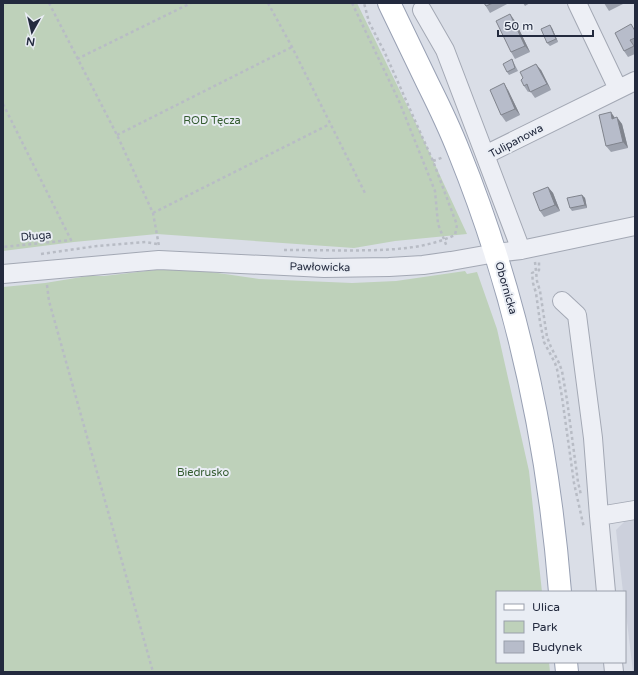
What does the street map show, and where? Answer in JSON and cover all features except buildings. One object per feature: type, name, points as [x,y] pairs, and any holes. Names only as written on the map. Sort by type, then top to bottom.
[{"type":"main road","name":"Obornicka","points":[[393,12],[459,151],[496,253],[517,327],[545,462],[560,591]]},
{"type":"street","points":[[577,3],[618,89]]},
{"type":"street","points":[[393,12],[420,7],[445,50],[486,155]]},
{"type":"street","name":"Tulipanowa","points":[[521,250],[486,155],[635,81]]},
{"type":"street","name":"Pawłowicka","points":[[3,274],[40,262],[161,250],[324,268],[423,265],[521,250],[635,226]]},
{"type":"street","points":[[562,301],[577,315],[593,438],[606,591]]},
{"type":"street","points":[[599,516],[635,510]]},
{"type":"path","points":[[49,3],[117,135],[153,213],[161,250]]},
{"type":"path","points":[[77,59],[191,3]]},
{"type":"path","points":[[268,3],[292,47],[365,193]]},
{"type":"path","points":[[352,3],[399,101],[435,190],[438,224],[445,240],[451,261]]},
{"type":"path","points":[[283,250],[354,251],[406,249],[445,240],[455,235],[457,225],[434,161],[385,53],[369,22],[364,3]]},
{"type":"path","points":[[117,135],[292,47]]},
{"type":"path","name":"Długa","points":[[3,104],[71,240],[3,247]]},
{"type":"path","points":[[153,213],[330,124]]},
{"type":"path","points":[[152,672],[40,262],[97,246],[146,242],[161,250]]},
{"type":"path","points":[[521,250],[526,258],[535,257],[537,281],[547,337],[562,371],[581,496]]},
{"type":"path","points":[[534,272],[532,273],[533,283],[542,333],[544,342],[555,363],[558,376],[575,482],[586,535]]},
{"type":"shaded area","points":[[635,516],[635,672],[633,672],[626,613],[626,591],[623,591],[616,530],[629,517]]},
{"type":"green space","name":"ROD Tęcza","points":[[3,3],[357,3],[419,130],[467,234],[395,241],[354,248],[157,234],[3,251]]},
{"type":"green space","name":"Biedrusko","points":[[172,268],[259,279],[352,283],[396,281],[465,271],[467,274],[477,272],[497,329],[529,471],[542,591],[496,591],[496,663],[549,663],[550,672],[3,672],[3,287],[45,283],[88,276],[104,276]]}]
